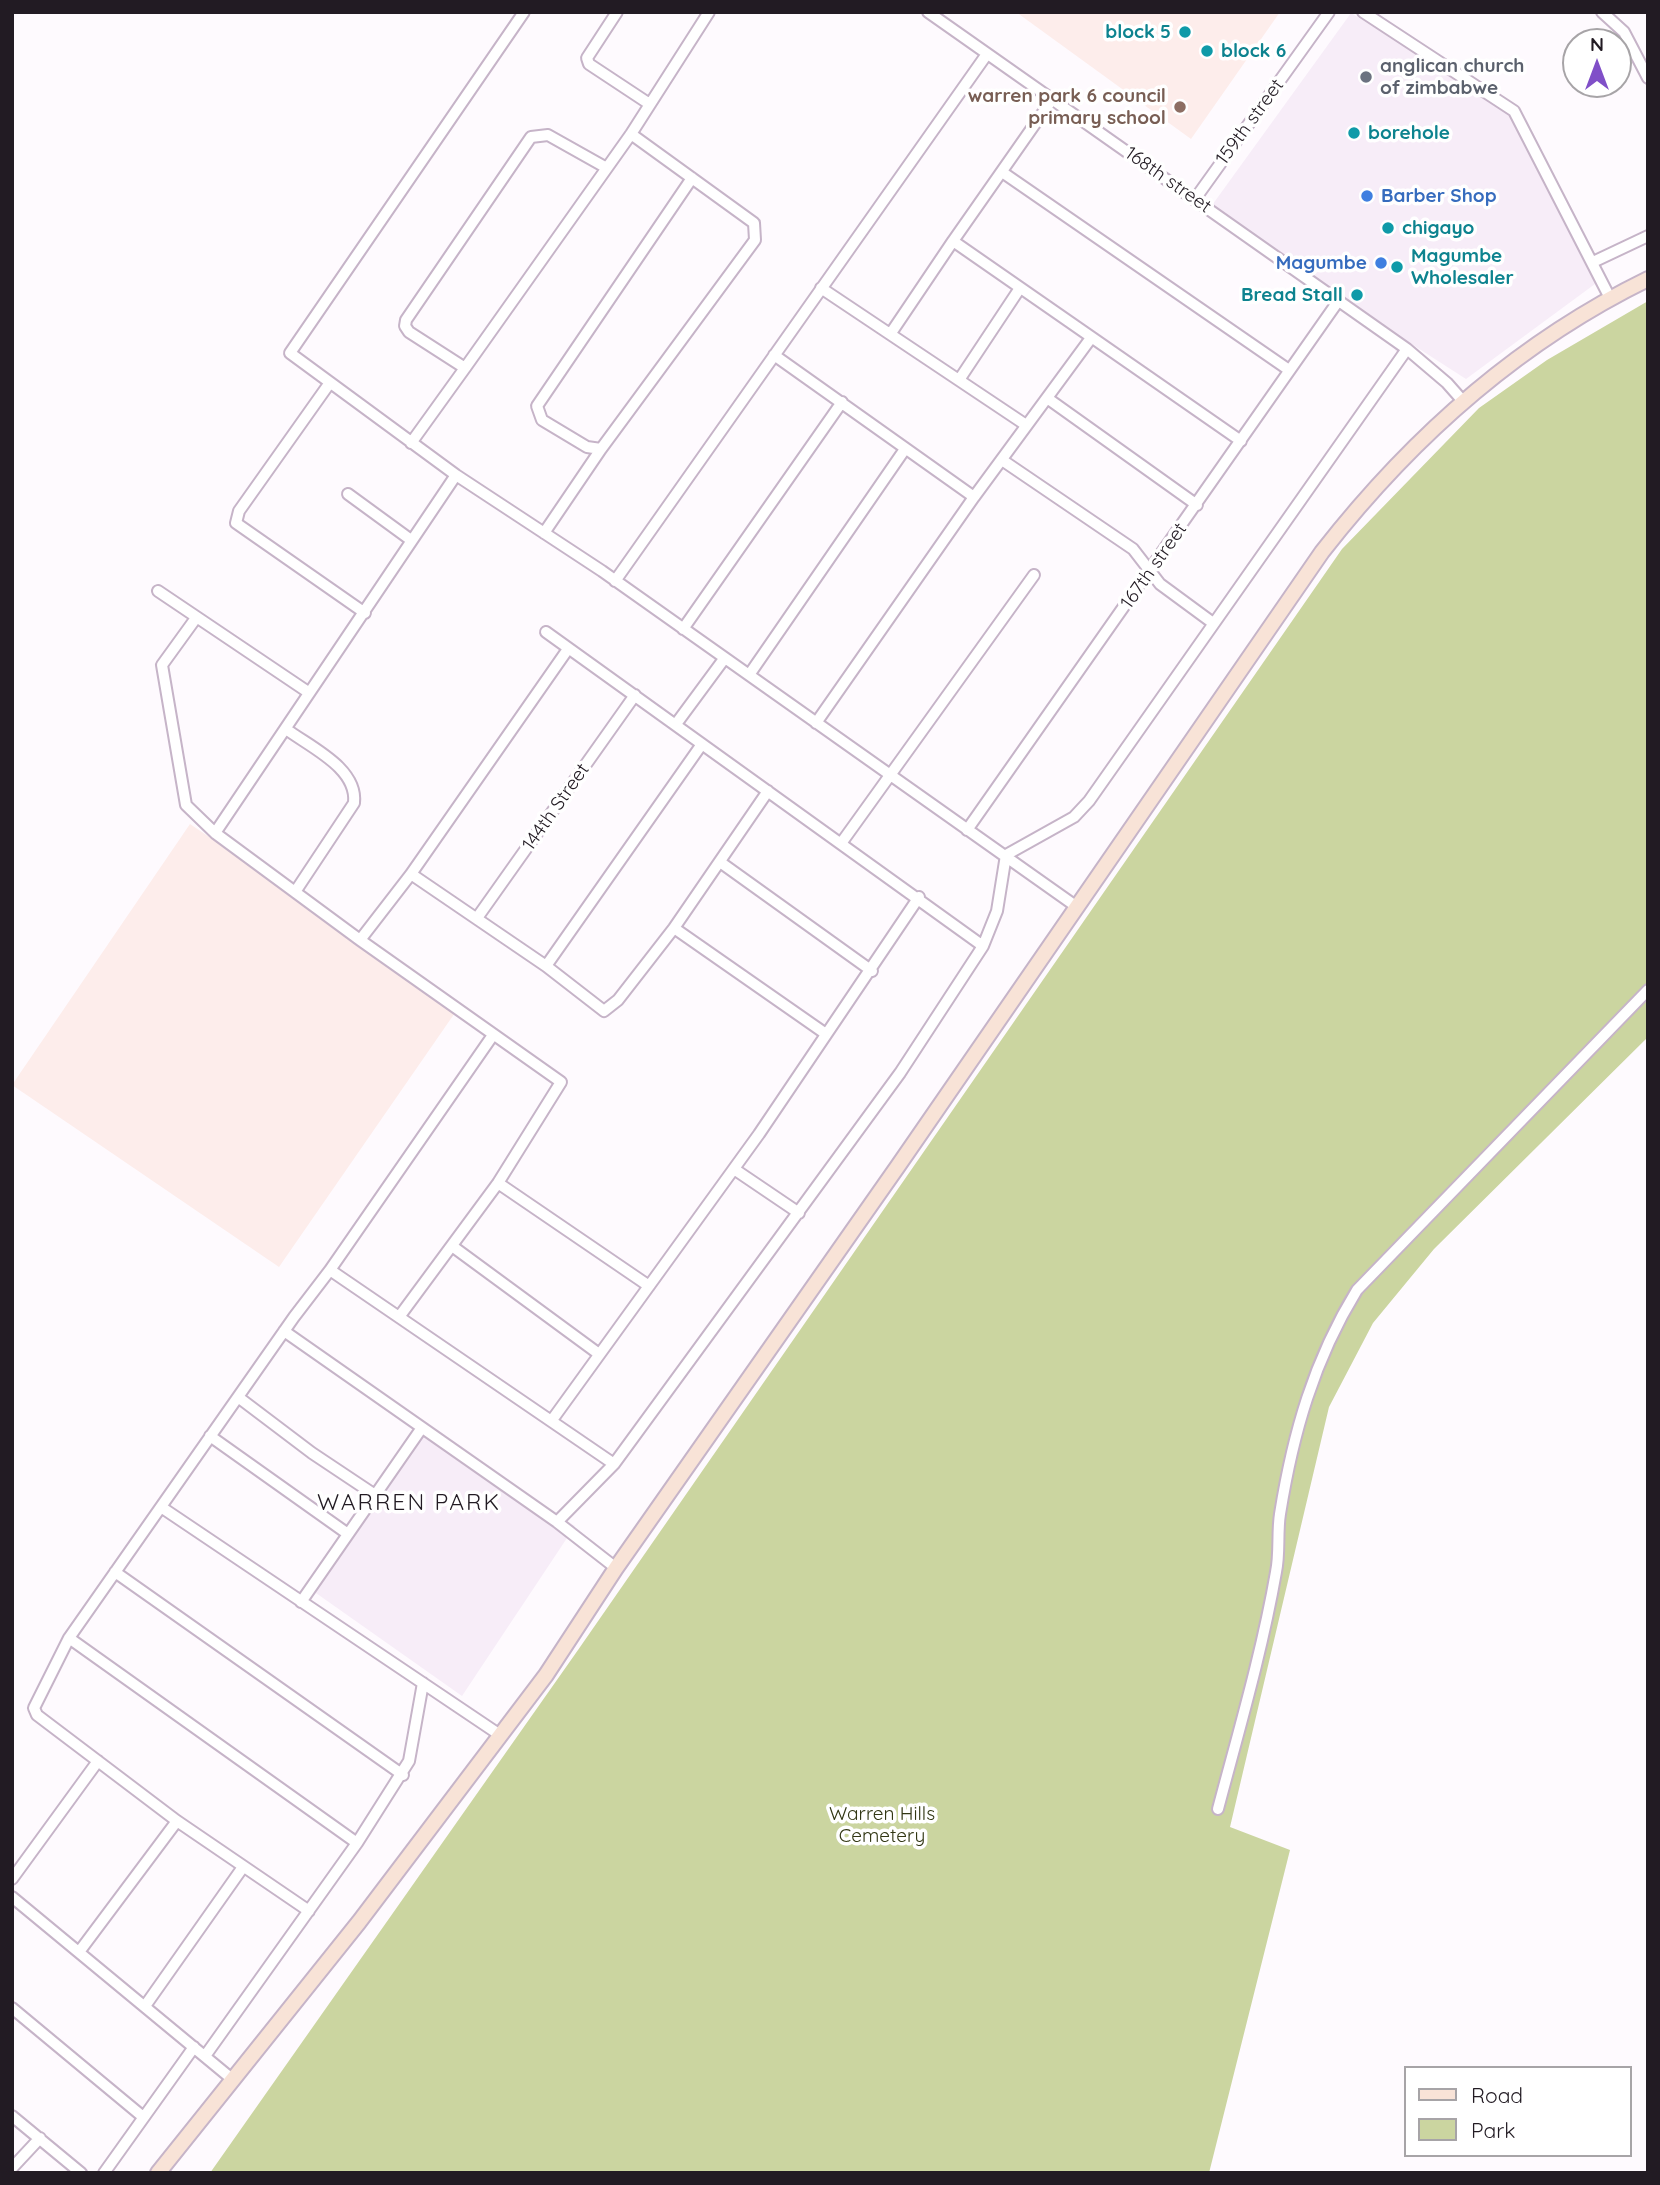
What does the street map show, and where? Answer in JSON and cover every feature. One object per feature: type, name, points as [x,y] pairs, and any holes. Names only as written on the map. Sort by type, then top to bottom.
[{"type":"street","points":[[524,12],[290,353],[456,475],[615,581],[1077,907]]},
{"type":"street","points":[[617,12],[587,58],[589,64],[649,103]]},
{"type":"street","points":[[411,443],[631,134],[709,12]]},
{"type":"street","name":"168th street","points":[[928,12],[1407,349],[1447,383],[1462,400]]},
{"type":"street","name":"159th street","points":[[1195,199],[1329,12]]},
{"type":"street","points":[[1363,12],[1382,17],[1514,111],[1610,298]]},
{"type":"street","points":[[1602,12],[1624,32],[1648,78]]},
{"type":"street","points":[[615,581],[987,54]]},
{"type":"street","points":[[891,333],[1051,101]]},
{"type":"street","points":[[544,533],[601,449],[755,240],[754,223],[631,134]]},
{"type":"street","points":[[465,368],[409,332],[405,326],[406,320],[531,137],[548,135],[605,167]]},
{"type":"street","points":[[1002,172],[1289,370]]},
{"type":"street","points":[[601,449],[587,447],[542,420],[537,406],[692,178]]},
{"type":"street","points":[[1593,262],[1648,236]]},
{"type":"street","points":[[953,241],[1241,440]]},
{"type":"street","points":[[159,2173],[359,1922],[546,1675],[616,1567],[1322,551],[1401,458],[1462,400],[1539,343],[1610,298],[1648,279]]},
{"type":"street","points":[[821,288],[1026,425]]},
{"type":"street","points":[[959,380],[1020,288]]},
{"type":"street","name":"167th street","points":[[967,830],[1339,300]]},
{"type":"street","points":[[816,723],[974,497],[1091,338]]},
{"type":"street","points":[[1006,855],[1052,830],[1081,810],[1407,349]]},
{"type":"street","points":[[774,355],[974,497]]},
{"type":"street","points":[[329,384],[239,511],[236,523],[365,613]]},
{"type":"street","points":[[1047,398],[1197,505]]},
{"type":"street","points":[[683,629],[842,402]]},
{"type":"street","points":[[749,675],[905,450]]},
{"type":"street","points":[[1002,460],[1133,549],[1168,591],[1213,623]]},
{"type":"street","points":[[215,833],[456,475]]},
{"type":"street","points":[[348,494],[411,540]]},
{"type":"street","points":[[842,842],[1034,575]]},
{"type":"street","points":[[158,591],[309,692]]},
{"type":"street","points":[[196,618],[162,665],[186,805],[215,833],[360,940],[561,1082],[498,1183],[399,1317]]},
{"type":"street","points":[[546,632],[984,946]]},
{"type":"street","points":[[360,940],[411,874],[568,649]]},
{"type":"street","points":[[676,724],[724,659]]},
{"type":"street","name":"144th Street","points":[[477,919],[635,695]]},
{"type":"street","points":[[286,729],[345,773],[356,791],[354,803],[295,892]]},
{"type":"street","points":[[546,966],[702,744]]},
{"type":"street","points":[[411,874],[546,966],[604,1011],[618,1000],[674,928],[768,792]]},
{"type":"street","points":[[557,1522],[614,1464],[799,1213],[946,1006],[984,946],[997,911],[1006,855]]},
{"type":"street","points":[[720,862],[872,971]]},
{"type":"street","points":[[552,1420],[734,1169],[872,971],[919,897]]},
{"type":"street","points":[[674,928],[826,1034]]},
{"type":"street","points":[[1218,1809],[1277,1569],[1280,1516],[1296,1435],[1321,1353],[1338,1321],[1364,1283],[1648,990]]},
{"type":"street","points":[[309,1911],[177,1821],[37,1715],[34,1708],[69,1638],[493,1035]]},
{"type":"street","points":[[734,1169],[799,1213]]},
{"type":"street","points":[[498,1183],[649,1286]]},
{"type":"street","points":[[452,1246],[599,1354]]},
{"type":"street","points":[[330,1270],[614,1464]]},
{"type":"street","points":[[284,1331],[557,1522],[616,1567]]},
{"type":"street","points":[[238,1397],[312,1453],[375,1495]]},
{"type":"street","points":[[301,1602],[421,1429]]},
{"type":"street","points":[[210,1436],[348,1534]]},
{"type":"street","points":[[161,1507],[500,1735]]},
{"type":"street","points":[[115,1572],[403,1775]]},
{"type":"street","points":[[69,1638],[357,1843]]},
{"type":"street","points":[[205,2056],[403,1775],[413,1745],[423,1683]]},
{"type":"street","points":[[12,1878],[98,1761]]},
{"type":"street","points":[[79,1952],[177,1821]]},
{"type":"street","points":[[145,2006],[243,1867]]},
{"type":"street","points":[[12,1897],[232,2079]]},
{"type":"street","points":[[12,2008],[142,2116]]},
{"type":"street","points":[[104,2173],[142,2116],[194,2048]]},
{"type":"street","points":[[12,2116],[81,2173]]},
{"type":"street","points":[[12,2168],[40,2138]]},
{"type":"shaded area","name":"warren park 6 council primary school","points":[[1016,12],[1280,12],[1191,139]]},
{"type":"shaded area","points":[[1351,13],[1513,112],[1593,259],[1595,284],[1466,379],[1410,343],[1399,356],[1380,327],[1210,208]]},
{"type":"shaded area","points":[[190,824],[459,1007],[279,1267],[12,1085]]},
{"type":"shaded area","points":[[420,1424],[575,1526],[462,1696],[306,1586]]},
{"type":"green space","name":"Warren Hills Cemetery","points":[[1648,301],[1648,1037],[1434,1249],[1373,1323],[1329,1407],[1230,1827],[1290,1850],[1209,2173],[210,2173],[578,1650],[1342,549],[1479,408],[1547,360]]},
{"type":"place","name":"block 5","points":[[1185,32]]},
{"type":"place","name":"block 6","points":[[1207,51]]},
{"type":"place","name":"anglican church of zimbabwe","points":[[1366,77]]},
{"type":"place","name":"warren park 6 council primary school","points":[[1180,107]]},
{"type":"place","name":"borehole","points":[[1354,133]]},
{"type":"place","name":"Barber Shop","points":[[1367,196]]},
{"type":"place","name":"chigayo","points":[[1388,228]]},
{"type":"place","name":"Magumbe","points":[[1381,263]]},
{"type":"place","name":"Magumbe Wholesaler","points":[[1397,267]]},
{"type":"place","name":"Bread Stall","points":[[1357,295]]},
{"type":"district","name":"WARREN PARK","points":[[409,1503]]}]
